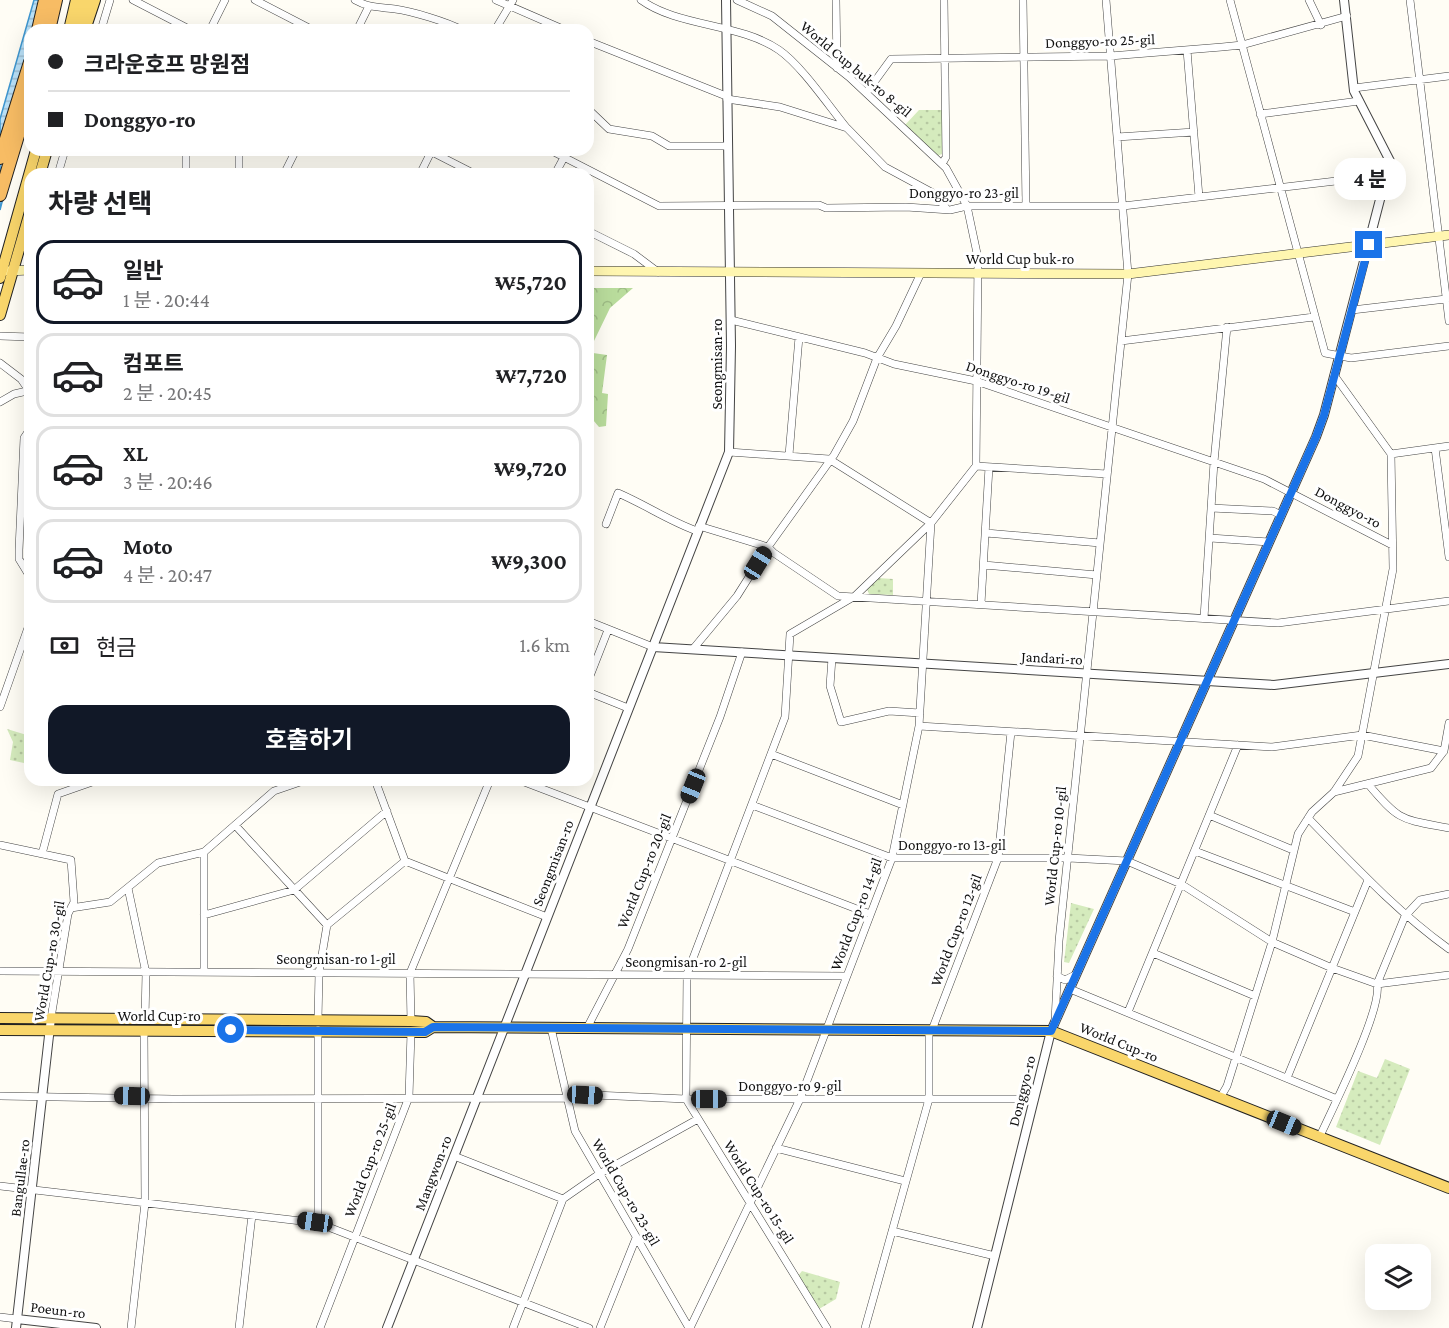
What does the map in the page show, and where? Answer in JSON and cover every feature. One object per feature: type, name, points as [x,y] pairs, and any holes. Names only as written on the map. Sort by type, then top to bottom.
[{"type":"highway","points":[[39,24],[45,0]]},
{"type":"highway","points":[[50,24],[56,0]]},
{"type":"highway","points":[[0,158],[24,81]]},
{"type":"highway","points":[[0,195],[24,116]]},
{"type":"main road","points":[[68,24],[70,0]]},
{"type":"main road","points":[[70,24],[76,0]]},
{"type":"main road","points":[[80,24],[85,0]]},
{"type":"main road","points":[[87,24],[95,0]]},
{"type":"main road","points":[[24,193],[1,274],[24,270]]},
{"type":"main road","points":[[0,315],[24,234]]},
{"type":"main road","name":"World Cup buk-ro","points":[[594,271],[1128,274],[1444,236]]},
{"type":"main road","name":"World Cup-ro","points":[[0,1018],[145,1019],[411,1027],[425,1032],[433,1027],[930,1030],[1053,1026],[1220,1098],[1449,1188]]},
{"type":"main road","points":[[16,1018],[16,1030]]},
{"type":"main road","points":[[91,1019],[92,1031]]},
{"type":"main road","name":"World Cup-ro","points":[[0,1030],[144,1031],[318,1025]]},
{"type":"street","points":[[103,24],[110,0]]},
{"type":"street","points":[[133,0],[179,24]]},
{"type":"street","points":[[213,24],[225,0]]},
{"type":"street","points":[[255,0],[303,24]]},
{"type":"street","points":[[355,0],[368,8],[397,9],[451,24]]},
{"type":"street","points":[[496,0],[512,3],[553,24]]},
{"type":"street","points":[[641,0],[677,15],[726,29],[780,50],[847,128],[885,167],[935,194],[946,208]]},
{"type":"street","name":"Seongmisan-ro","points":[[504,1027],[729,452],[731,320],[726,0]]},
{"type":"street","name":"World Cup buk-ro 8-gil","points":[[737,0],[772,16],[867,92],[942,164],[957,186],[966,206],[978,258],[976,274],[976,466]]},
{"type":"street","points":[[837,0],[837,68]]},
{"type":"street","points":[[942,164],[946,157],[944,0]]},
{"type":"street","points":[[1023,0],[1026,207]]},
{"type":"street","name":"World Cup-ro 10-gil","points":[[1053,1026],[1092,612],[1128,274],[1106,0]]},
{"type":"street","points":[[1230,0],[1325,353],[1351,358],[1449,346]]},
{"type":"street","points":[[1309,0],[1321,25]]},
{"type":"street","name":"Donggyo-ro","points":[[977,1328],[1053,1026],[1181,742],[1324,415],[1390,157],[1354,88],[1344,0]]},
{"type":"street","points":[[1410,0],[1419,80],[1444,236],[1449,321]]},
{"type":"street","points":[[499,24],[512,3]]},
{"type":"street","points":[[360,24],[368,8]]},
{"type":"street","name":"Donggyo-ro 25-gil","points":[[867,92],[891,59],[1110,56],[1242,45],[1347,16]]},
{"type":"street","points":[[594,43],[727,98],[780,107],[847,128]]},
{"type":"street","points":[[1187,50],[1199,197]]},
{"type":"street","points":[[1354,88],[1449,76]]},
{"type":"street","points":[[1260,114],[1359,101]]},
{"type":"street","points":[[594,115],[610,130],[652,136],[669,146],[728,146]]},
{"type":"street","points":[[1117,137],[1194,132]]},
{"type":"street","points":[[440,156],[463,168]]},
{"type":"street","name":"Donggyo-ro 23-gil","points":[[570,156],[591,168]]},
{"type":"street","name":"Donggyo-ro 23-gil","points":[[594,170],[659,206],[962,209],[966,206],[1122,206],[1387,175]]},
{"type":"street","points":[[594,234],[634,254],[658,272]]},
{"type":"street","points":[[693,649],[737,596],[768,547],[797,509],[853,421],[877,358],[896,326],[921,273]]},
{"type":"street","points":[[1352,310],[1446,299]]},
{"type":"street","points":[[1120,341],[1314,317]]},
{"type":"street","name":"Donggyo-ro 19-gil","points":[[731,320],[933,374],[950,374],[976,381],[1264,479],[1291,492]]},
{"type":"street","points":[[1204,618],[1214,462],[1227,327]]},
{"type":"street","points":[[0,336],[24,337]]},
{"type":"street","points":[[789,455],[799,337]]},
{"type":"street","points":[[0,363],[24,384]]},
{"type":"street","points":[[1220,1098],[1236,1057],[1272,942],[1298,834],[1308,818],[1334,792],[1358,756],[1386,609],[1392,569],[1391,454],[1334,375]]},
{"type":"street","points":[[0,402],[14,394],[24,393]]},
{"type":"street","points":[[24,438],[19,550],[19,559],[24,567]]},
{"type":"street","points":[[1391,454],[1449,447]]},
{"type":"street","points":[[1435,448],[1449,557]]},
{"type":"street","points":[[729,452],[829,459],[931,523]]},
{"type":"street","points":[[686,1099],[687,974],[785,717],[790,634],[855,596],[931,523],[976,466],[1107,474]]},
{"type":"street","points":[[981,604],[989,467]]},
{"type":"street","name":"Donggyo-ro","points":[[1291,492],[1392,545]]},
{"type":"street","points":[[606,524],[618,493],[646,505],[669,520],[768,547],[774,554],[838,596],[1278,623],[1449,602]]},
{"type":"street","points":[[1211,508],[1273,511],[1281,514]]},
{"type":"street","name":"World Cup-ro 14-gil","points":[[690,1328],[800,1099],[892,858],[919,726],[931,523]]},
{"type":"street","points":[[986,533],[1100,543]]},
{"type":"street","points":[[1210,538],[1269,542]]},
{"type":"street","points":[[984,565],[1097,575]]},
{"type":"street","points":[[594,624],[652,647]]},
{"type":"street","points":[[594,666],[608,630]]},
{"type":"street","points":[[0,707],[24,639]]},
{"type":"street","name":"Jandari-ro","points":[[652,647],[1274,685],[1449,664]]},
{"type":"street","name":"World Cup-ro 20-gil","points":[[587,1028],[616,976],[720,717],[742,652]]},
{"type":"street","points":[[832,658],[830,686],[841,722],[889,711],[920,713]]},
{"type":"street","points":[[594,694],[628,708]]},
{"type":"street","points":[[1334,792],[1431,768],[1444,751],[1449,723]]},
{"type":"street","points":[[919,726],[1272,747],[1362,735],[1444,751]]},
{"type":"street","name":"World Cup-ro 12-gil","points":[[930,1030],[998,858],[1011,732]]},
{"type":"street","points":[[1128,1012],[1238,745]]},
{"type":"street","points":[[771,754],[903,805]]},
{"type":"street","points":[[1368,784],[1392,813],[1401,818],[1449,828]]},
{"type":"street","points":[[42,854],[58,794],[81,786]]},
{"type":"street","points":[[71,908],[110,902],[158,863],[204,852],[274,791],[289,786]]},
{"type":"street","points":[[377,786],[405,861],[547,917]]},
{"type":"street","points":[[410,973],[487,786]]},
{"type":"street","points":[[535,786],[870,914]]},
{"type":"street","name":"Donggyo-ro 13-gil","points":[[752,805],[892,858],[1068,858],[1127,861]]},
{"type":"street","points":[[204,915],[294,890],[387,811]]},
{"type":"street","points":[[1209,815],[1293,850]]},
{"type":"street","points":[[1308,818],[1405,916],[1449,949]]},
{"type":"street","points":[[235,825],[327,925]]},
{"type":"street","name":"World Cup-ro 30-gil","points":[[0,846],[71,860],[74,893],[68,914],[50,1031]]},
{"type":"street","points":[[1195,851],[1355,912]]},
{"type":"street","points":[[204,852],[204,972]]},
{"type":"street","points":[[318,1223],[319,973],[327,925],[405,861]]},
{"type":"street","points":[[1127,861],[1181,884],[1272,942],[1332,968],[1377,984],[1449,975]]},
{"type":"street","points":[[1287,1078],[1368,879]]},
{"type":"street","points":[[129,888],[146,973]]},
{"type":"street","points":[[1319,1137],[1337,1099],[1380,992],[1377,984],[1405,916],[1420,900],[1449,894]]},
{"type":"street","points":[[1153,953],[1255,996]]},
{"type":"street","name":"Seongmisan-ro 1-gil","points":[[0,971],[526,974]]},
{"type":"street","name":"World Cup-ro","points":[[145,1019],[146,973]]},
{"type":"street","name":"World Cup-ro 25-gil","points":[[320,1328],[410,1097],[410,973]]},
{"type":"street","name":"Seongmisan-ro 2-gil","points":[[526,974],[847,976]]},
{"type":"street","points":[[1057,976],[1065,980],[1075,975]]},
{"type":"street","points":[[1070,988],[1337,1099]]},
{"type":"street","name":"Mangwon-ro","points":[[387,1328],[504,1027]]},
{"type":"street","name":"World Cup-ro 23-gil","points":[[550,1028],[565,1098],[575,1131],[690,1328]]},
{"type":"street","points":[[864,1328],[928,1100],[930,1030]]},
{"type":"street","name":"Bangullae-ro","points":[[17,1323],[50,1031]]},
{"type":"street","points":[[131,1328],[145,1203],[144,1031]]},
{"type":"street","name":"Donggyo-ro 9-gil","points":[[0,1096],[145,1096],[173,1099],[565,1098],[571,1094],[686,1099],[1034,1100]]},
{"type":"street","name":"World Cup-ro 15-gil","points":[[686,1099],[827,1328]]},
{"type":"street","points":[[513,1328],[563,1199],[599,1174],[698,1119]]},
{"type":"street","points":[[776,1148],[906,1181]]},
{"type":"street","points":[[454,1156],[563,1199]]},
{"type":"street","points":[[0,1186],[318,1223],[589,1328]]},
{"type":"street","points":[[239,1328],[252,1215]]},
{"type":"street","points":[[892,1231],[995,1256]]},
{"type":"street","points":[[600,1328],[636,1238]]},
{"type":"street","points":[[0,1317],[17,1323]]},
{"type":"street","name":"Poeun-ro","points":[[17,1323],[96,1328]]},
{"type":"green space","points":[[919,110],[942,110],[942,154],[937,156],[905,125]]},
{"type":"green space","points":[[594,288],[633,288],[610,308],[594,341]]},
{"type":"green space","points":[[594,353],[607,355],[602,393],[608,394],[606,426],[599,427],[594,421]]},
{"type":"green space","points":[[878,578],[893,579],[893,595],[869,594],[867,589]]},
{"type":"green space","points":[[7,729],[24,734],[24,763],[10,760],[13,742]]},
{"type":"green space","points":[[1071,903],[1094,909],[1069,963],[1064,962]]},
{"type":"green space","points":[[1385,1059],[1410,1069],[1380,1145],[1336,1127],[1358,1071],[1377,1078]]},
{"type":"green space","points":[[802,1271],[840,1282],[836,1299],[819,1309],[798,1276]]},
{"type":"water","points":[[34,0],[54,0],[48,24],[27,24]]},
{"type":"water","points":[[24,35],[24,116],[0,210],[0,119]]},
{"type":"route","points":[[231,1030],[425,1032],[433,1027],[1051,1031],[1316,437],[1324,415],[1369,245]]}]
